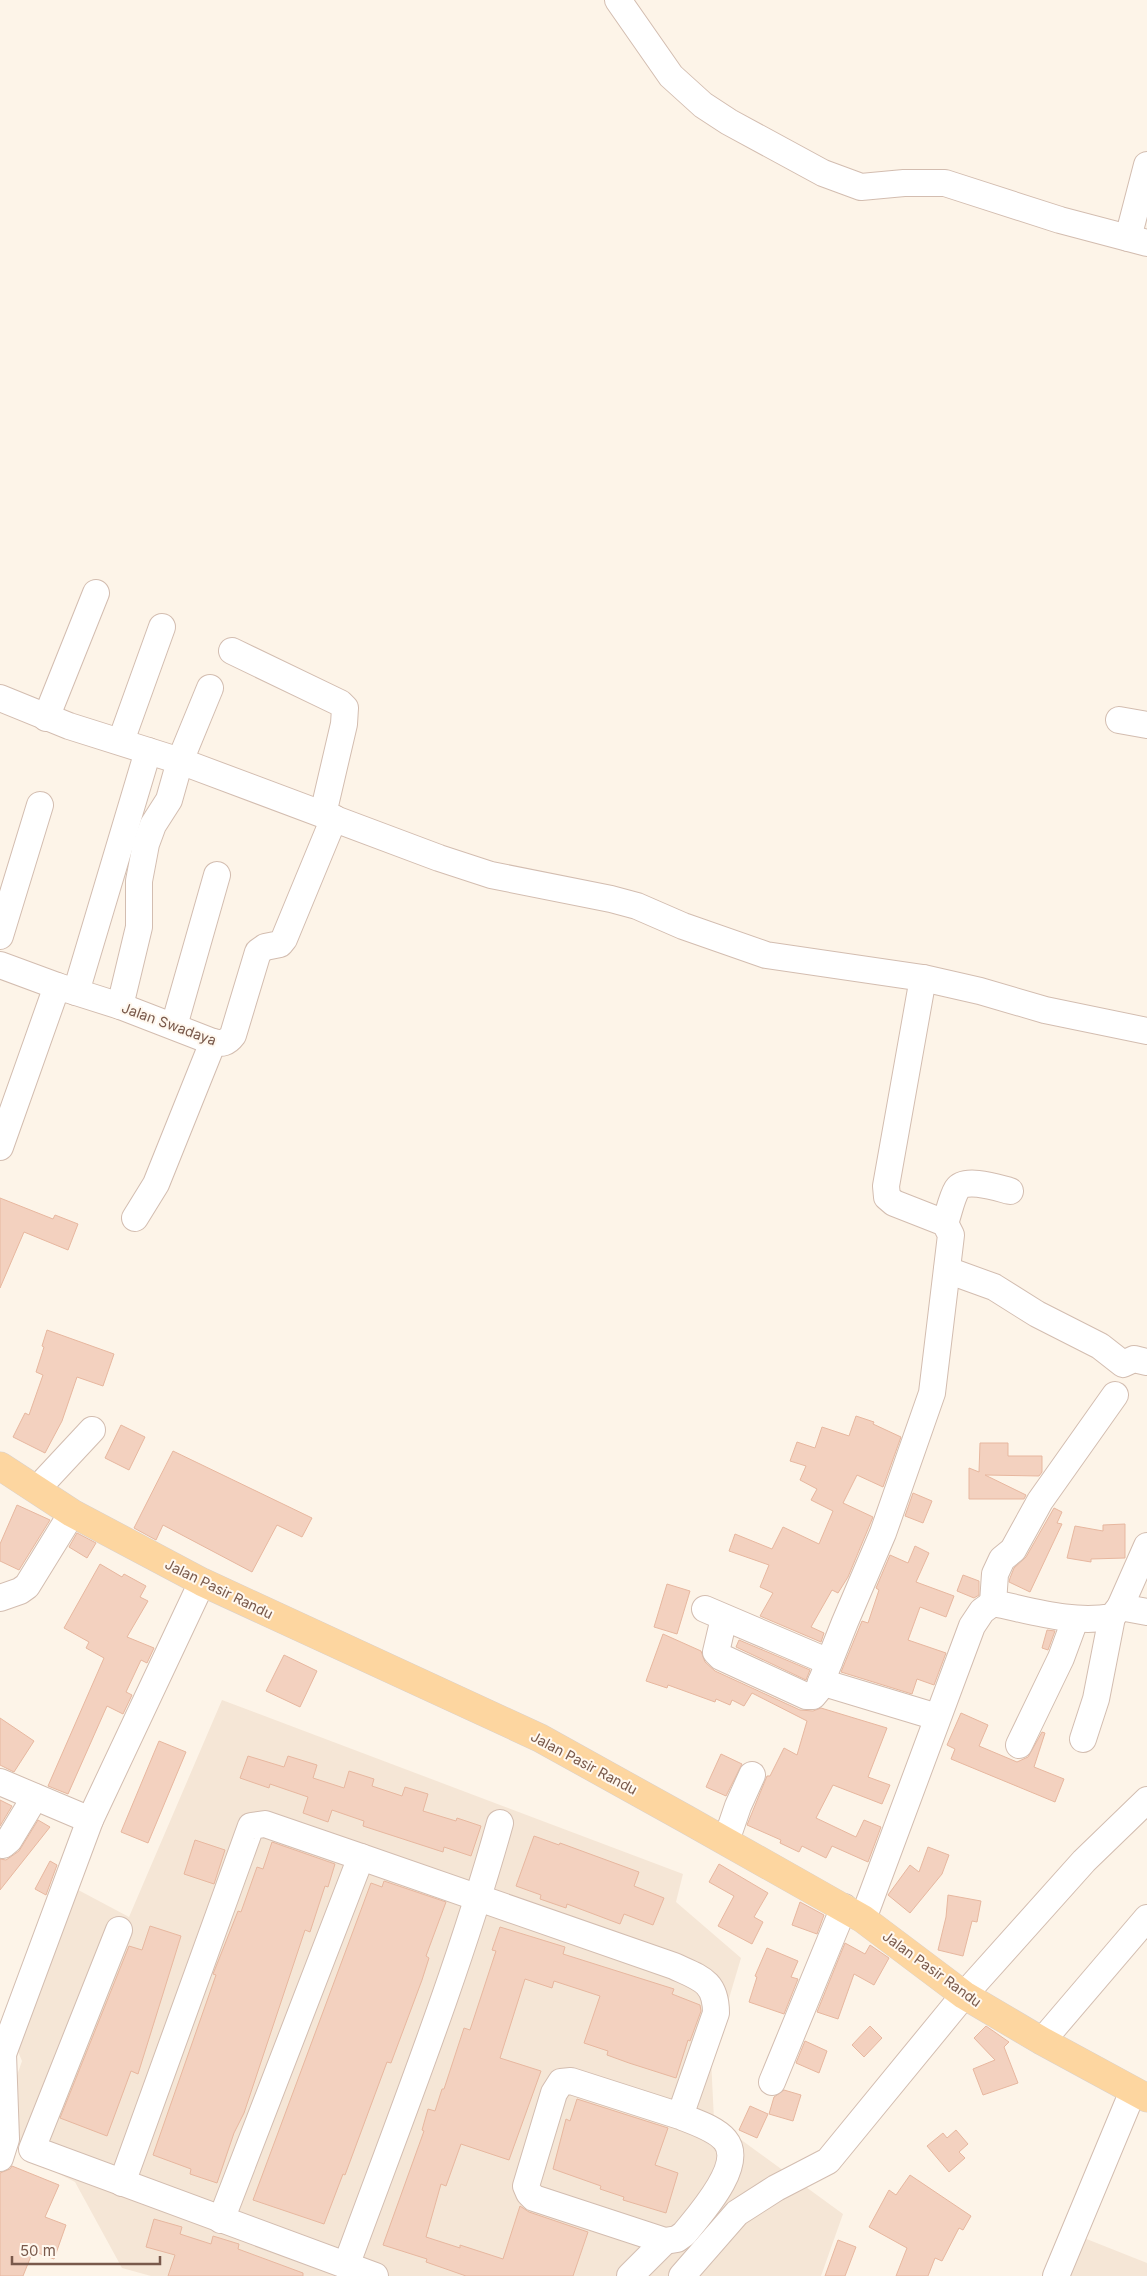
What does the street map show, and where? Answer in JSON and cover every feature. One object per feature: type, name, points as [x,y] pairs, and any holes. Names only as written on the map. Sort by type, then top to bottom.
[{"type":"main road","name":"Jalan Pasir Randu","points":[[0,1466],[72,1514],[202,1582],[540,1738],[853,1913],[964,1996],[1042,2042],[1140,2094]]},
{"type":"street","points":[[618,0],[619,5],[671,76],[703,105],[823,173],[861,187],[904,183],[946,183],[1060,220],[1138,240],[1147,165]]},
{"type":"street","points":[[46,718],[96,593]]},
{"type":"street","points":[[121,741],[162,627]]},
{"type":"street","points":[[232,651],[340,703],[345,708],[344,724],[328,816]]},
{"type":"street","points":[[120,1006],[139,927],[139,881],[146,844],[153,825],[169,800],[180,761],[210,688]]},
{"type":"street","points":[[0,698],[46,718],[180,761],[439,858],[492,875],[611,898],[766,955],[923,978],[980,991],[1045,1010],[1147,1031]]},
{"type":"street","points":[[1119,720],[1147,725]]},
{"type":"street","points":[[0,1147],[66,989],[148,751]]},
{"type":"street","points":[[0,936],[40,805]]},
{"type":"street","name":"Jalan Swadaya","points":[[0,965],[120,1006],[213,1042],[222,1043],[229,1041],[233,1035],[258,952],[265,947],[280,944],[284,939],[328,816]]},
{"type":"street","points":[[174,1026],[217,875]]},
{"type":"street","points":[[923,978],[886,1186],[887,1197],[894,1203],[945,1223],[951,1235],[932,1392],[883,1533],[825,1672],[818,1690],[813,1696],[806,1696],[721,1658],[716,1652],[714,1614],[825,1672],[937,1717]]},
{"type":"street","points":[[135,1218],[156,1184],[213,1042]]},
{"type":"street","points":[[945,1223],[957,1188],[963,1184],[973,1183],[1010,1191]]},
{"type":"street","points":[[946,1270],[994,1287],[1037,1314],[1100,1346],[1123,1364],[1134,1359],[1147,1362]]},
{"type":"street","points":[[993,1603],[995,1574],[1002,1559],[1013,1550],[1040,1501],[1115,1395]]},
{"type":"street","points":[[37,1489],[92,1430]]},
{"type":"street","points":[[0,1598],[20,1591],[27,1586],[72,1514]]},
{"type":"street","points":[[1083,1739],[1096,1699],[1116,1612],[1147,1546]]},
{"type":"street","points":[[0,2158],[6,2139],[2,2047],[90,1820],[202,1582]]},
{"type":"street","points":[[772,2082],[853,1913],[937,1717],[972,1626],[982,1611],[993,1603],[1075,1620],[1093,1620],[1116,1612],[1147,1612]]},
{"type":"street","points":[[1019,1745],[1061,1658],[1075,1620]]},
{"type":"street","points":[[726,1841],[738,1806],[752,1775]]},
{"type":"street","points":[[0,1782],[90,1820]]},
{"type":"street","points":[[0,1844],[3,1845],[9,1840],[35,1797]]},
{"type":"street","points":[[682,2276],[738,2213],[776,2188],[828,2161],[964,1996],[1084,1861],[1147,1800]]},
{"type":"street","points":[[346,2266],[450,1984],[480,1897],[500,1823]]},
{"type":"street","points":[[122,2184],[251,1826],[265,1824],[480,1897],[674,1966],[700,1978],[711,1987],[716,1999],[716,2013],[680,2116]]},
{"type":"street","points":[[221,2220],[361,1856]]},
{"type":"street","points":[[1042,2042],[1147,1918]]},
{"type":"street","points":[[119,1930],[32,2149],[122,2184],[375,2276]]},
{"type":"street","points":[[571,2081],[680,2116],[710,2130],[725,2140],[731,2153],[722,2186],[684,2234],[677,2239],[665,2241],[534,2198],[529,2193],[526,2186],[554,2092],[561,2082],[571,2081]]},
{"type":"street","points":[[1056,2276],[1140,2094]]},
{"type":"street","points":[[630,2276],[665,2241]]},
{"type":"shaded area","points":[[222,1700],[683,1874],[676,1902],[741,1958],[711,2059],[714,2120],[843,2214],[821,2276],[151,2276],[122,2268],[75,2182],[24,2156],[5,2110],[22,2061],[11,2035],[67,1884],[129,1917]]},
{"type":"shaded area","points":[[1079,2236],[1147,2263],[1147,2276],[1061,2276]]},
{"type":"building","points":[[0,1198],[53,1219],[55,1215],[78,1224],[68,1250],[24,1232],[0,1288]]},
{"type":"building","points":[[47,1330],[114,1354],[103,1386],[77,1377],[62,1421],[45,1453],[13,1437],[25,1413],[29,1415],[43,1375],[36,1372]]},
{"type":"building","points":[[856,1416],[874,1422],[873,1424],[901,1437],[883,1487],[857,1475],[843,1503],[873,1517],[848,1577],[838,1593],[832,1590],[811,1627],[824,1633],[821,1642],[760,1616],[773,1593],[760,1587],[769,1565],[729,1551],[735,1534],[772,1549],[783,1527],[819,1544],[833,1511],[811,1500],[817,1489],[800,1480],[806,1466],[790,1461],[797,1442],[815,1448],[822,1427],[849,1436]]},
{"type":"building","points":[[121,1425],[145,1437],[129,1470],[105,1458]]},
{"type":"building","points":[[980,1443],[1008,1443],[1008,1456],[1042,1456],[1042,1472],[1039,1476],[985,1475],[1026,1495],[1024,1499],[969,1499],[969,1468],[979,1472]]},
{"type":"building","points":[[173,1451],[312,1518],[302,1537],[277,1525],[252,1572],[163,1525],[156,1540],[134,1528]]},
{"type":"building","points":[[913,1493],[932,1501],[923,1523],[905,1516]]},
{"type":"building","points":[[17,1505],[50,1520],[19,1570],[0,1561],[0,1544]]},
{"type":"building","points":[[1054,1508],[1062,1512],[1057,1523],[1062,1524],[1030,1592],[1009,1582],[1010,1578],[1014,1568],[1026,1557]]},
{"type":"building","points":[[1125,1524],[1125,1558],[1091,1559],[1091,1562],[1067,1558],[1075,1526],[1103,1531],[1103,1525]]},
{"type":"building","points":[[77,1533],[96,1543],[87,1558],[69,1547]]},
{"type":"building","points":[[915,1546],[929,1553],[916,1582],[954,1596],[946,1617],[920,1607],[908,1640],[946,1653],[934,1685],[917,1679],[912,1694],[841,1672],[862,1621],[868,1623],[879,1590],[876,1588],[890,1555],[908,1563]]},
{"type":"building","points":[[100,1564],[122,1577],[124,1574],[146,1586],[140,1597],[148,1601],[127,1637],[154,1648],[147,1663],[141,1660],[126,1692],[132,1695],[123,1714],[107,1706],[68,1794],[48,1786],[104,1658],[86,1648],[89,1642],[64,1628]]},
{"type":"building","points":[[963,1575],[979,1581],[979,1595],[974,1598],[957,1591]]},
{"type":"building","points":[[667,1584],[690,1591],[677,1634],[654,1627]]},
{"type":"building","points":[[1047,1630],[1055,1631],[1048,1650],[1042,1648]]},
{"type":"building","points":[[663,1634],[701,1651],[705,1662],[715,1671],[800,1710],[813,1711],[821,1708],[887,1728],[868,1777],[890,1785],[882,1804],[833,1785],[816,1818],[856,1837],[864,1820],[881,1827],[868,1862],[832,1846],[826,1858],[802,1846],[799,1852],[780,1843],[781,1840],[747,1825],[767,1776],[770,1776],[784,1748],[797,1755],[807,1721],[752,1693],[744,1706],[732,1700],[730,1705],[716,1699],[715,1702],[668,1685],[667,1688],[646,1681]]},
{"type":"building","points":[[739,1640],[810,1670],[806,1680],[736,1647]]},
{"type":"building","points":[[284,1655],[317,1671],[300,1707],[266,1691]]},
{"type":"building","points":[[961,1713],[988,1725],[979,1746],[1017,1762],[1028,1757],[1042,1732],[1045,1733],[1034,1767],[1064,1779],[1055,1802],[951,1759],[955,1749],[947,1745]]},
{"type":"building","points":[[0,1718],[34,1741],[14,1772],[0,1765]]},
{"type":"building","points":[[159,1741],[186,1752],[148,1843],[121,1832]]},
{"type":"building","points":[[721,1754],[742,1764],[726,1796],[706,1787]]},
{"type":"building","points":[[248,1756],[284,1767],[288,1756],[317,1765],[313,1778],[344,1788],[349,1771],[374,1779],[372,1786],[402,1796],[405,1787],[428,1794],[423,1811],[456,1821],[457,1818],[481,1826],[471,1856],[444,1847],[443,1852],[363,1826],[364,1821],[332,1810],[328,1822],[303,1813],[308,1797],[270,1784],[269,1788],[240,1778]]},
{"type":"building","points":[[0,1800],[12,1806],[0,1826]]},
{"type":"building","points":[[38,1820],[50,1827],[0,1890],[0,1859],[6,1860],[19,1851]]},
{"type":"building","points":[[534,1836],[559,1845],[560,1843],[639,1872],[634,1886],[664,1898],[653,1925],[624,1914],[620,1924],[567,1904],[566,1908],[540,1899],[541,1895],[516,1886]]},
{"type":"building","points":[[195,1840],[225,1850],[214,1884],[184,1874]]},
{"type":"building","points":[[272,1842],[335,1864],[328,1887],[325,1886],[310,1932],[305,1930],[244,2113],[234,2133],[217,2183],[190,2174],[191,2169],[153,2155],[216,1975],[213,1974],[238,1911],[241,1912],[257,1867],[263,1869]]},
{"type":"building","points":[[928,1847],[949,1855],[942,1874],[910,1913],[888,1895],[910,1865],[919,1872]]},
{"type":"building","points":[[50,1861],[57,1865],[46,1895],[35,1889]]},
{"type":"building","points":[[719,1864],[768,1893],[754,1917],[763,1922],[752,1944],[718,1926],[734,1896],[709,1882]]},
{"type":"building","points":[[384,1881],[446,1902],[426,1956],[429,1958],[422,1980],[391,2063],[387,2062],[345,2175],[343,2174],[324,2224],[253,2200],[371,1883],[382,1887]]},
{"type":"building","points":[[948,1895],[981,1901],[977,1922],[972,1921],[963,1956],[938,1950],[946,1917]]},
{"type":"building","points":[[800,1902],[824,1915],[817,1934],[792,1925]]},
{"type":"building","points":[[150,1926],[181,1936],[138,2074],[131,2071],[107,2136],[60,2118],[129,1946],[142,1950]]},
{"type":"building","points":[[500,1927],[565,1947],[563,1954],[674,1989],[672,1994],[700,2005],[701,2011],[690,2041],[688,2040],[676,2078],[607,2055],[608,2051],[584,2043],[600,1996],[554,1981],[552,1988],[525,1979],[500,2058],[541,2071],[509,2160],[461,2144],[446,2186],[441,2184],[426,2237],[460,2248],[460,2245],[503,2259],[520,2206],[529,2212],[588,2232],[573,2276],[466,2276],[426,2262],[427,2259],[383,2245],[424,2131],[422,2130],[428,2109],[435,2111],[464,2028],[470,2030],[496,1951],[492,1950]]},
{"type":"building","points":[[845,1943],[865,1954],[870,1945],[889,1958],[874,1985],[854,1974],[838,2019],[817,2012]]},
{"type":"building","points":[[767,1948],[798,1961],[791,1977],[798,1979],[784,2014],[749,2002],[757,1977],[755,1976]]},
{"type":"building","points":[[870,2026],[882,2038],[864,2057],[852,2045]]},
{"type":"building","points":[[986,2026],[1009,2042],[1004,2047],[1018,2083],[983,2095],[973,2069],[995,2060],[974,2038]]},
{"type":"building","points":[[805,2041],[827,2051],[819,2073],[796,2063]]},
{"type":"building","points":[[784,2090],[801,2095],[793,2121],[769,2114],[774,2097]]},
{"type":"building","points":[[577,2099],[668,2128],[655,2165],[678,2173],[666,2213],[623,2200],[624,2197],[600,2189],[601,2186],[553,2169],[566,2119],[570,2121]]},
{"type":"building","points":[[750,2106],[768,2114],[757,2138],[739,2130]]},
{"type":"building","points":[[956,2130],[968,2144],[959,2152],[965,2158],[949,2172],[927,2146],[943,2133],[947,2138]]},
{"type":"building","points":[[12,2166],[59,2185],[45,2217],[66,2225],[54,2259],[33,2251],[23,2276],[0,2276],[0,2173],[10,2169]]},
{"type":"building","points":[[910,2175],[971,2216],[963,2230],[959,2228],[942,2261],[935,2258],[928,2276],[896,2276],[907,2248],[869,2227],[889,2190],[896,2195]]},
{"type":"building","points":[[154,2219],[182,2227],[180,2234],[211,2244],[213,2236],[239,2244],[238,2249],[303,2273],[303,2276],[168,2276],[175,2255],[146,2247]]},
{"type":"building","points":[[838,2240],[856,2247],[845,2276],[825,2276]]}]
